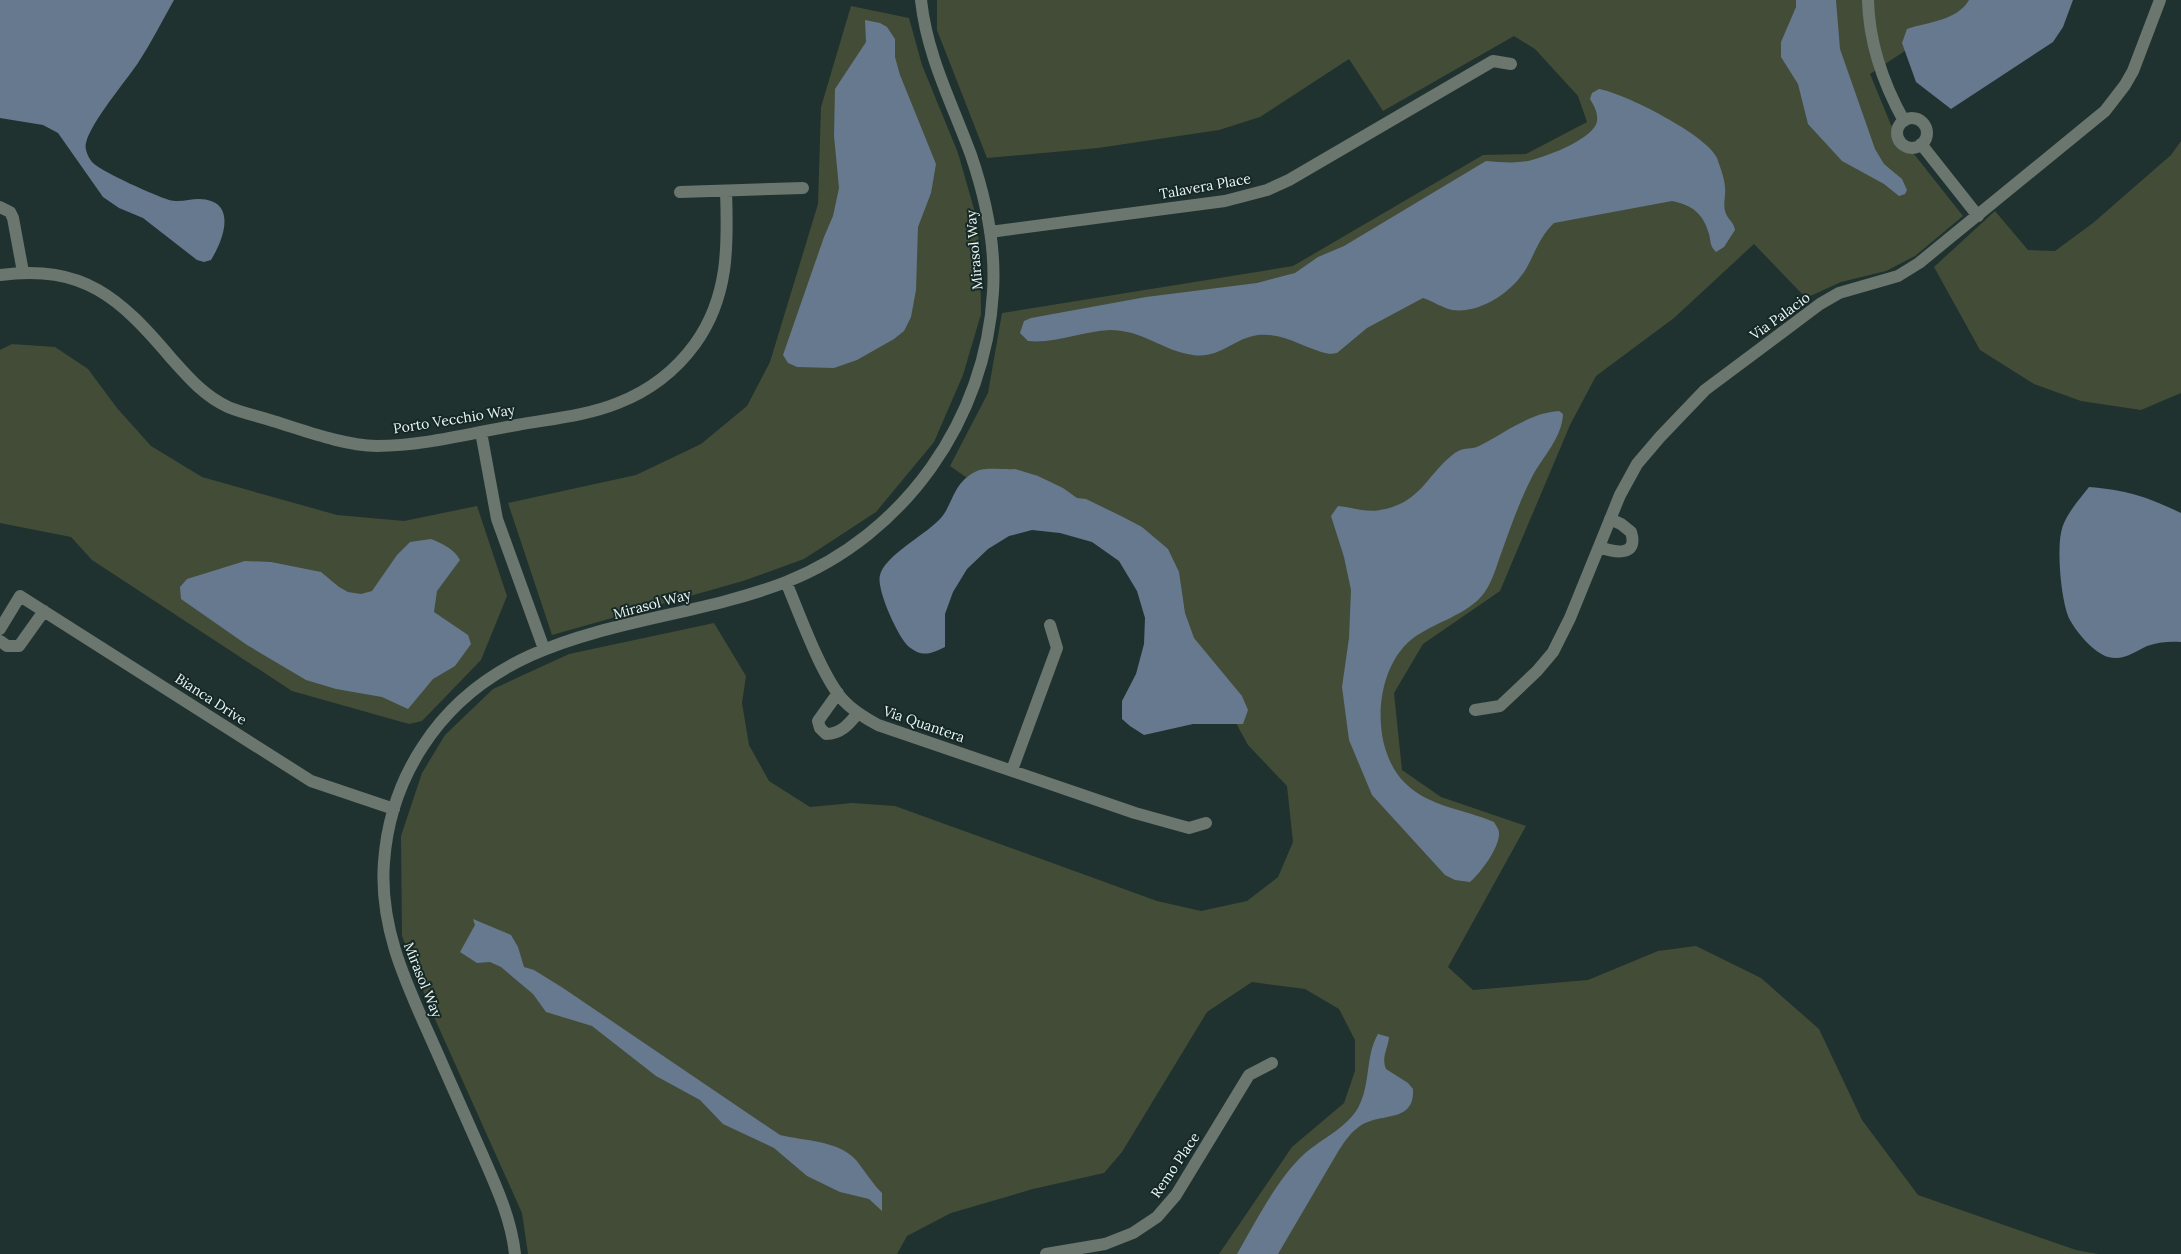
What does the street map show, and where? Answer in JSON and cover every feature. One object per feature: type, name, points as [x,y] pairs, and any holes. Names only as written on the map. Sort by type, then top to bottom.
[{"type":"street","name":"Mirasol Way","points":[[516,1254],[509,1221],[500,1194],[395,954],[388,930],[383,882],[387,836],[394,809],[409,770],[431,734],[470,692],[493,674],[544,649],[786,582],[847,550],[887,518],[922,480],[954,432],[975,385],[987,341],[993,290],[990,232],[978,177],[928,44],[921,0]]},
{"type":"street","points":[[1868,0],[1877,59],[1892,100],[1904,121]]},
{"type":"street","name":"Via Palacio","points":[[1475,710],[1500,706],[1537,671],[1553,652],[1620,495],[1638,464],[1681,413],[1705,390],[1820,304],[1839,293],[1898,276],[1918,263],[2097,118],[2116,99],[2133,71],[2160,0]]},
{"type":"street","name":"Talavera Place","points":[[990,232],[1225,200],[1260,192],[1289,180],[1493,61],[1511,64]]},
{"type":"street","points":[[1913,118],[1925,126],[1926,136],[1921,144],[1912,148],[1900,142],[1898,128],[1904,121],[1913,118]]},
{"type":"street","points":[[1921,144],[1978,216]]},
{"type":"street","points":[[680,192],[803,188]]},
{"type":"street","name":"Porto Vecchio Way","points":[[0,275],[24,272],[55,274],[105,292],[139,320],[196,387],[228,407],[350,444],[378,446],[413,444],[595,411],[618,404],[639,394],[670,371],[696,343],[706,327],[722,287],[728,245],[726,190]]},
{"type":"street","points":[[0,207],[10,212],[13,218],[24,272]]},
{"type":"street","points":[[481,432],[497,519],[544,649]]},
{"type":"street","points":[[1599,547],[1620,553],[1625,551],[1631,542],[1631,532],[1610,519]]},
{"type":"street","name":"Via Quantera","points":[[786,582],[829,679],[838,693],[858,713],[878,724],[1135,813],[1188,828],[1206,823]]},
{"type":"street","name":"Bianca Drive","points":[[0,629],[20,596],[311,781],[394,809]]},
{"type":"street","points":[[0,641],[7,646],[19,646],[44,611]]},
{"type":"street","points":[[1012,770],[1057,648],[1050,625]]},
{"type":"street","points":[[838,693],[818,721],[820,728],[826,734],[834,734],[847,726],[858,713]]},
{"type":"street","name":"Remo Place","points":[[1046,1254],[1105,1244],[1133,1233],[1157,1217],[1176,1195],[1249,1075],[1272,1063]]},
{"type":"green space","points":[[937,0],[1982,0],[1870,74],[1891,125],[1963,216],[1915,256],[1886,271],[1841,282],[1806,298],[1754,244],[1674,318],[1596,376],[1570,425],[1500,591],[1423,644],[1394,693],[1402,770],[1441,797],[1526,826],[1448,967],[1473,990],[1588,980],[1658,951],[1696,946],[1761,978],[1819,1029],[1862,1120],[1918,1195],[2076,1250],[2098,1254],[1219,1254],[1292,1147],[1344,1103],[1355,1071],[1355,1040],[1339,1009],[1305,989],[1252,982],[1207,1012],[1122,1152],[1104,1173],[1033,1189],[951,1213],[907,1236],[897,1254],[528,1254],[522,1213],[430,1008],[402,936],[401,836],[422,773],[445,735],[493,689],[569,654],[714,623],[746,676],[742,703],[749,745],[769,781],[810,807],[852,803],[895,806],[1157,901],[1201,911],[1247,901],[1278,877],[1293,842],[1287,786],[1248,745],[1159,582],[1082,521],[990,494],[950,466],[988,393],[1002,313],[1293,266],[1483,155],[1526,154],[1587,122],[1578,96],[1535,49],[1514,36],[1383,111],[1349,59],[1260,117],[1219,130],[1098,148],[987,158],[937,30]]},
{"type":"green space","points":[[851,6],[909,18],[922,65],[958,153],[974,209],[980,248],[981,314],[963,375],[934,442],[876,512],[804,559],[743,581],[552,635],[508,503],[636,475],[701,444],[747,406],[770,362],[818,204],[821,107]]},
{"type":"green space","points":[[2181,141],[2181,393],[2141,410],[2081,401],[2034,384],[1980,350],[1934,267],[1995,211],[2028,250],[2055,251],[2093,223],[2171,155]]},
{"type":"green space","points":[[12,344],[55,347],[88,369],[117,408],[151,446],[202,477],[337,515],[404,521],[477,506],[507,596],[481,660],[422,721],[409,724],[292,691],[92,560],[71,537],[0,523],[0,350]]},
{"type":"water","points":[[0,0],[174,0],[138,63],[94,124],[86,143],[86,148],[87,154],[93,163],[141,189],[173,201],[199,199],[211,201],[219,206],[223,213],[223,232],[211,260],[204,262],[197,260],[143,218],[119,208],[103,197],[58,133],[43,125],[0,118]]},
{"type":"water","points":[[1796,0],[1836,0],[1840,49],[1875,149],[1884,164],[1902,179],[1907,190],[1905,194],[1899,196],[1884,184],[1842,161],[1808,124],[1798,84],[1781,57],[1781,42],[1796,7]]},
{"type":"water","points":[[1969,0],[2073,0],[2063,27],[2053,42],[1951,109],[1916,82],[1902,43],[1907,29],[1949,17],[1964,7]]},
{"type":"water","points":[[865,20],[880,23],[887,27],[895,39],[895,57],[900,75],[936,164],[931,193],[918,227],[916,290],[911,317],[904,331],[894,339],[857,360],[834,368],[797,367],[788,363],[783,355],[833,216],[839,188],[834,136],[835,89],[866,42]]},
{"type":"water","points":[[1599,89],[1627,98],[1664,116],[1698,138],[1710,149],[1717,158],[1722,173],[1725,184],[1725,211],[1735,230],[1724,247],[1716,252],[1712,246],[1707,227],[1700,215],[1685,205],[1672,201],[1554,223],[1541,239],[1520,278],[1494,300],[1473,309],[1452,310],[1423,298],[1367,328],[1337,353],[1330,354],[1286,338],[1268,335],[1249,337],[1211,354],[1193,355],[1182,353],[1133,333],[1122,331],[1100,331],[1048,341],[1028,341],[1020,333],[1024,321],[1031,318],[1146,297],[1257,283],[1295,273],[1318,257],[1344,246],[1486,161],[1515,162],[1532,160],[1549,155],[1580,140],[1588,134],[1597,121],[1596,112],[1590,99],[1592,93]]},
{"type":"water","points":[[1559,411],[1563,414],[1556,439],[1532,477],[1488,587],[1472,605],[1412,639],[1399,653],[1383,689],[1382,731],[1386,751],[1394,768],[1405,783],[1414,791],[1447,807],[1494,822],[1499,830],[1496,845],[1489,860],[1479,873],[1470,882],[1455,880],[1445,875],[1372,795],[1349,740],[1342,687],[1349,638],[1351,590],[1344,557],[1331,516],[1338,506],[1375,511],[1393,507],[1404,502],[1421,489],[1442,464],[1456,453],[1463,449],[1479,446],[1538,415]]},
{"type":"water","points":[[985,469],[1015,469],[1038,476],[1063,488],[1077,498],[1086,499],[1123,517],[1142,527],[1168,549],[1179,572],[1185,613],[1194,638],[1242,696],[1248,710],[1243,724],[1193,724],[1144,735],[1122,719],[1122,701],[1136,674],[1144,644],[1145,618],[1137,591],[1119,561],[1092,542],[1060,533],[1032,530],[1009,536],[988,549],[967,569],[953,592],[945,614],[945,647],[933,652],[920,653],[907,645],[893,622],[884,600],[880,582],[883,568],[897,554],[938,521],[947,509],[957,488],[969,476]]},
{"type":"water","points":[[2089,487],[2136,495],[2181,513],[2181,642],[2155,644],[2119,658],[2108,657],[2091,647],[2070,620],[2062,590],[2060,564],[2061,533],[2065,520],[2072,508]]},
{"type":"water","points":[[431,539],[451,549],[460,560],[437,591],[434,612],[468,635],[471,644],[455,666],[433,679],[408,709],[382,697],[336,689],[306,680],[247,645],[181,599],[180,587],[187,579],[245,561],[271,562],[321,572],[348,592],[361,594],[372,591],[397,555],[410,542]]},
{"type":"water","points":[[473,919],[511,935],[518,947],[524,967],[534,970],[563,988],[780,1135],[820,1142],[849,1153],[882,1193],[882,1211],[869,1199],[840,1192],[807,1176],[774,1148],[723,1124],[700,1100],[656,1076],[592,1026],[546,1012],[533,994],[501,967],[490,962],[477,963],[460,952],[475,925]]},
{"type":"water","points":[[1378,1034],[1389,1037],[1384,1057],[1386,1069],[1408,1083],[1413,1089],[1412,1100],[1408,1108],[1395,1115],[1368,1122],[1351,1134],[1339,1150],[1278,1254],[1237,1254],[1266,1204],[1291,1168],[1307,1152],[1339,1129],[1353,1116],[1365,1090],[1371,1052]]}]
